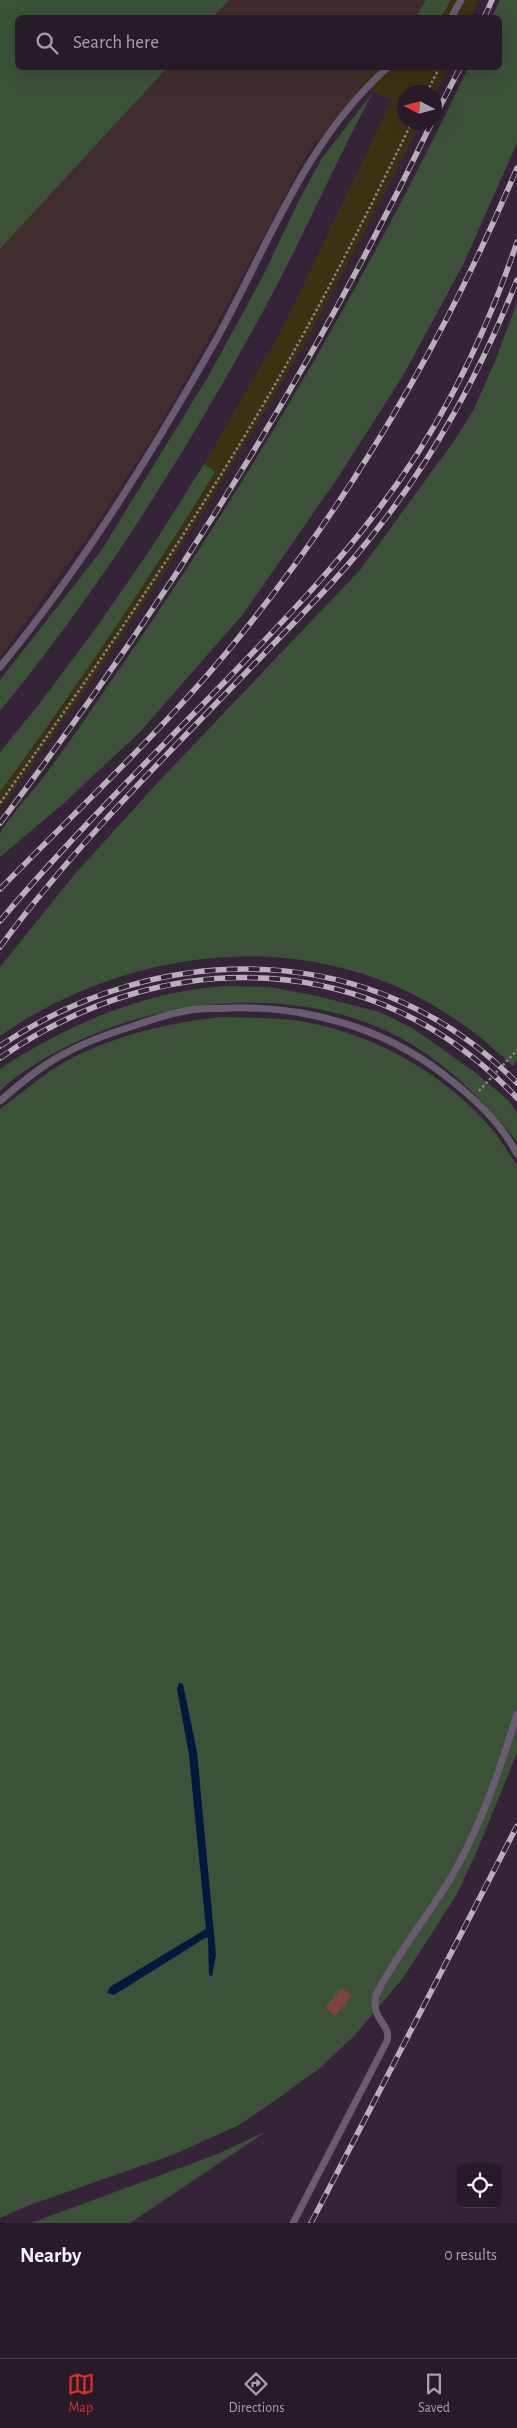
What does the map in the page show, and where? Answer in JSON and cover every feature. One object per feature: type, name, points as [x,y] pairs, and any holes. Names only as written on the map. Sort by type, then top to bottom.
[{"type":"lane","points":[[453,15],[461,0]]},
{"type":"lane","points":[[0,667],[70,576],[136,477],[216,340],[301,176],[322,141],[339,117],[385,70]]},
{"type":"lane","points":[[0,1101],[45,1066],[110,1033],[185,1011],[257,1008],[294,1011],[333,1019],[383,1038],[427,1062],[491,1117],[517,1154]]},
{"type":"lane","points":[[292,2223],[387,2041],[387,2030],[375,2012],[376,1995],[434,1905],[465,1850],[503,1757],[517,1714]]},
{"type":"path","points":[[430,85],[438,70]]},
{"type":"path","points":[[0,803],[170,555],[273,388],[374,200],[408,130]]},
{"type":"path","points":[[472,1099],[517,1050]]},
{"type":"shaded area","points":[[229,0],[426,0],[416,15],[216,15]]},
{"type":"shaded area","points":[[165,70],[374,70],[306,156],[209,339],[150,442],[96,525],[0,657],[0,249]]},
{"type":"green space","points":[[0,0],[229,0],[215,15],[15,15],[15,70],[165,70],[0,249]]},
{"type":"green space","points":[[426,0],[451,0],[442,15],[417,15]]},
{"type":"green space","points":[[500,0],[517,0],[517,143],[464,263],[404,374],[339,476],[244,613],[140,732],[63,804],[0,857],[0,834],[2,830],[73,737],[170,593],[217,521],[307,373],[391,222],[437,130],[442,130],[442,121],[467,70],[502,70],[502,15],[493,15]]},
{"type":"green space","points":[[373,92],[276,287],[172,469],[73,617],[0,711],[0,680],[101,551],[209,375],[263,276],[298,202],[322,158]]},
{"type":"green space","points":[[517,302],[517,1061],[513,1066],[480,1037],[453,1018],[391,984],[335,966],[278,958],[219,958],[161,966],[105,982],[51,1006],[0,1036],[0,967],[74,875],[161,779],[360,570],[454,441],[474,409],[496,359]]},
{"type":"green space","points":[[204,464],[216,471],[111,634],[0,792],[0,752],[40,703],[93,632],[152,547]]},
{"type":"green space","points":[[224,986],[269,987],[318,996],[382,1013],[412,1028],[475,1072],[509,1101],[517,1113],[517,1142],[486,1106],[453,1074],[428,1055],[393,1034],[356,1019],[317,1009],[277,1004],[236,1003],[196,1006],[156,1014],[118,1025],[56,1052],[25,1071],[0,1091],[0,1069],[52,1038],[79,1025],[135,1003],[164,995]]},
{"type":"green space","points":[[221,1017],[274,1018],[305,1022],[332,1028],[385,1048],[410,1061],[456,1094],[496,1134],[517,1165],[517,1753],[477,1851],[457,1894],[403,1978],[355,2035],[319,2069],[239,2125],[175,2154],[27,2206],[0,2218],[0,1109],[50,1071],[86,1051],[143,1031]]},
{"type":"green space","points":[[267,2131],[130,2223],[31,2223],[215,2155]]},
{"type":"sand","points":[[451,0],[479,0],[472,15],[443,15]]},
{"type":"sand","points":[[374,70],[446,70],[439,85],[397,85],[397,130],[417,130],[311,333],[225,477],[153,590],[78,700],[0,809],[0,792],[53,720],[151,575],[216,472],[204,464],[282,329],[392,100],[360,86]]},
{"type":"water","points":[[179,1683],[183,1684],[197,1752],[216,1955],[212,1976],[209,1975],[208,1938],[205,1938],[114,1995],[107,1993],[110,1987],[206,1929],[189,1755],[177,1689]]},
{"type":"building","points":[[342,1988],[352,1996],[335,2016],[325,2007]]},
{"type":"railway","points":[[485,15],[492,0]]},
{"type":"railway","points":[[442,103],[459,70]]},
{"type":"railway","points":[[0,823],[121,656],[234,483],[338,305],[428,130]]},
{"type":"railway","points":[[0,889],[173,714],[227,652],[313,540],[390,421],[425,359],[489,233],[517,168]]},
{"type":"railway","points":[[0,921],[88,823],[329,571],[378,510],[421,448],[458,382],[490,313],[517,242]]},
{"type":"railway","points":[[0,947],[93,833],[321,595],[375,532],[418,473],[455,411],[488,347],[517,280]]},
{"type":"railway","points":[[0,1046],[63,1010],[129,986],[198,972],[267,970],[335,979],[400,1001],[461,1036],[517,1083]]},
{"type":"railway","points":[[0,1058],[64,1021],[130,994],[199,980],[267,978],[335,989],[400,1012],[461,1048],[517,1098]]},
{"type":"railway","points":[[311,2223],[517,1826]]}]
